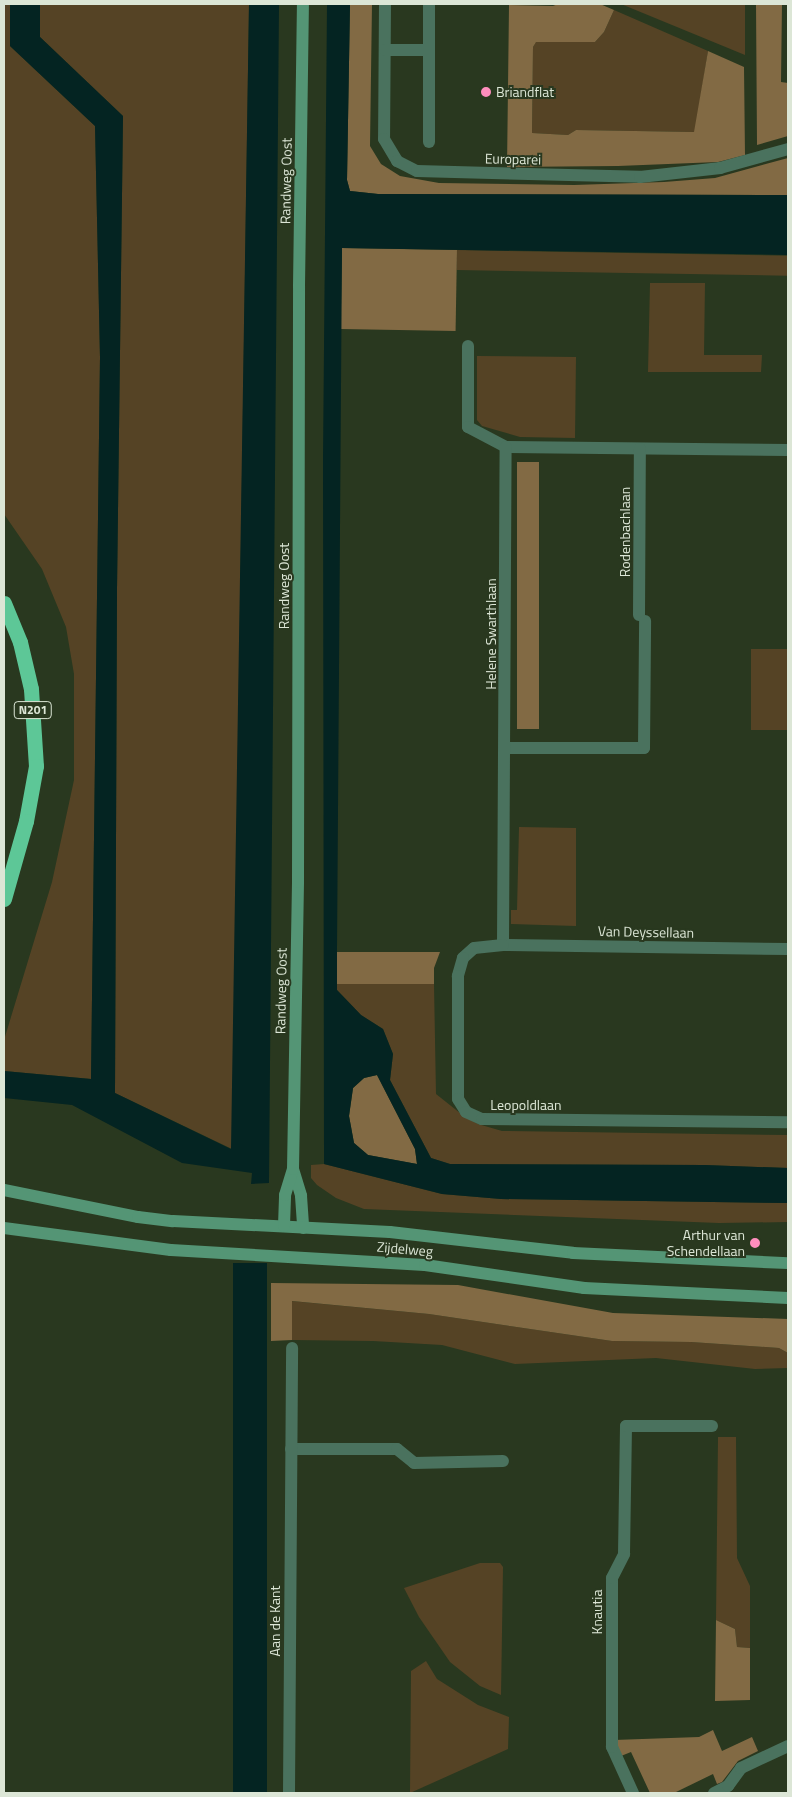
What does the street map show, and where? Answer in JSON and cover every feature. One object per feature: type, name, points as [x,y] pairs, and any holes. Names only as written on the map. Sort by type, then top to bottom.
[{"type":"highway","name":"N201","points":[[4,603],[20,642],[31,689],[36,766],[26,821],[4,899]]},
{"type":"main road","name":"Randweg Oost","points":[[279,1226],[285,1195],[293,1169],[298,882],[299,286],[303,4]]},
{"type":"main road","name":"Randweg Oost","points":[[293,1169],[301,1196],[303,1228]]},
{"type":"main road","name":"Zijdelweg","points":[[4,1181],[26,1193]]},
{"type":"main road","name":"Zijdelweg","points":[[4,1186],[26,1193]]},
{"type":"main road","name":"Zijdelweg","points":[[4,1190],[138,1217],[400,1233],[573,1253],[788,1263]]},
{"type":"main road","name":"Zijdelweg","points":[[4,1227],[114,1244],[425,1265],[584,1288],[788,1298]]},
{"type":"street","name":"Europarei","points":[[385,4],[384,139],[397,160],[417,171],[640,177],[720,168],[788,149]]},
{"type":"street","points":[[429,4],[429,142]]},
{"type":"street","points":[[385,50],[429,50]]},
{"type":"street","points":[[468,346],[468,427],[506,447],[788,450]]},
{"type":"street","name":"Helene Swarthlaan","points":[[503,945],[506,748],[506,447]]},
{"type":"street","name":"Rodenbachlaan","points":[[506,748],[644,748],[640,448]]},
{"type":"street","name":"Van Deyssellaan","points":[[503,945],[788,950]]},
{"type":"street","name":"Leopoldlaan","points":[[503,945],[474,948],[463,958],[458,976],[458,1099],[466,1112],[482,1119],[788,1122]]},
{"type":"street","name":"Aan de Kant","points":[[289,1793],[292,1348]]},
{"type":"street","name":"Knautia","points":[[634,1793],[612,1747],[612,1578],[624,1554],[626,1426],[712,1426]]},
{"type":"street","points":[[291,1449],[397,1449],[414,1463],[503,1461]]},
{"type":"street","points":[[714,1793],[728,1786],[741,1768],[788,1746]]},
{"type":"shaded area","points":[[4,4],[10,4],[10,46],[95,126],[100,357],[91,1079],[4,1071],[4,1040],[52,882],[74,780],[74,674],[66,627],[42,569],[4,514]]},
{"type":"shaded area","points":[[40,4],[249,4],[232,1149],[115,1093],[117,590],[123,116],[40,37]]},
{"type":"shaded area","points":[[350,4],[372,4],[370,146],[381,164],[400,176],[439,183],[574,185],[664,182],[715,178],[788,158],[788,195],[378,194],[350,191],[347,180]]},
{"type":"shaded area","points":[[558,4],[600,4],[614,10],[604,32],[595,42],[536,42],[533,47],[532,133],[568,135],[576,130],[694,132],[708,51],[744,67],[745,155],[718,162],[618,166],[507,167],[509,5],[553,6]]},
{"type":"shaded area","points":[[621,4],[745,4],[745,55]]},
{"type":"shaded area","points":[[756,4],[782,4],[781,82],[788,83],[788,136],[757,145]]},
{"type":"shaded area","points":[[614,10],[708,51],[695,132],[576,130],[568,135],[532,133],[533,47],[536,41],[595,42],[604,32]]},
{"type":"shaded area","points":[[342,248],[457,250],[456,331],[341,329]]},
{"type":"shaded area","points":[[457,250],[788,256],[788,276],[457,270]]},
{"type":"shaded area","points":[[650,283],[705,283],[704,355],[762,355],[761,372],[648,372]]},
{"type":"shaded area","points":[[477,356],[576,357],[575,438],[520,437],[482,426],[477,420]]},
{"type":"shaded area","points":[[517,462],[539,462],[539,729],[517,729]]},
{"type":"shaded area","points":[[751,649],[788,649],[788,730],[751,730]]},
{"type":"shaded area","points":[[519,827],[576,828],[576,926],[511,924],[511,910],[517,910]]},
{"type":"shaded area","points":[[337,952],[440,952],[434,968],[434,984],[337,984]]},
{"type":"shaded area","points":[[337,984],[434,984],[436,1094],[465,1117],[478,1124],[502,1131],[788,1135],[788,1168],[705,1165],[450,1164],[431,1158],[390,1080],[393,1054],[383,1029],[361,1015],[337,990]]},
{"type":"shaded area","points":[[377,1075],[415,1149],[417,1164],[368,1155],[354,1143],[349,1116],[353,1088],[364,1078]]},
{"type":"shaded area","points":[[324,1164],[442,1194],[501,1199],[788,1203],[788,1222],[719,1223],[364,1209],[336,1198],[317,1185],[311,1178],[311,1165]]},
{"type":"shaded area","points":[[271,1283],[458,1285],[613,1313],[788,1319],[788,1353],[779,1348],[691,1342],[612,1341],[429,1314],[292,1301],[292,1340],[271,1341]]},
{"type":"shaded area","points":[[291,1301],[429,1314],[612,1341],[691,1342],[779,1348],[788,1353],[788,1368],[755,1369],[656,1358],[515,1364],[442,1345],[373,1341],[292,1340]]},
{"type":"shaded area","points":[[718,1437],[736,1437],[737,1558],[750,1586],[750,1648],[737,1647],[735,1629],[716,1620]]},
{"type":"shaded area","points":[[480,1563],[500,1563],[503,1567],[501,1695],[480,1686],[450,1662],[419,1617],[404,1588]]},
{"type":"shaded area","points":[[716,1620],[735,1629],[737,1647],[750,1648],[750,1700],[715,1701]]},
{"type":"shaded area","points":[[426,1661],[437,1679],[478,1705],[509,1717],[508,1749],[410,1793],[411,1671]]},
{"type":"shaded area","points":[[713,1730],[722,1751],[752,1737],[758,1751],[738,1761],[722,1782],[717,1784],[713,1774],[674,1793],[650,1793],[631,1752],[621,1756],[614,1740],[699,1737]]},
{"type":"water","points":[[10,4],[40,4],[40,37],[123,116],[117,590],[115,1093],[231,1149],[249,4],[279,4],[269,1183],[251,1184],[252,1173],[182,1163],[72,1105],[4,1098],[4,1071],[91,1079],[100,357],[95,126],[10,46]]},
{"type":"water","points":[[327,4],[350,4],[347,180],[350,191],[378,194],[788,195],[788,255],[342,248],[337,990],[361,1015],[383,1029],[393,1054],[390,1080],[431,1158],[450,1164],[705,1165],[788,1168],[788,1203],[501,1199],[442,1194],[324,1164],[323,460]],"holes":[[[377,1075],[415,1149],[417,1164],[368,1155],[354,1143],[349,1116],[353,1088],[364,1078]]]},
{"type":"water","points":[[233,1263],[267,1263],[267,1793],[233,1793]]},
{"type":"place","name":"Briandflat","points":[[486,92]]},
{"type":"place","name":"Arthur van Schendellaan","points":[[755,1243]]}]
